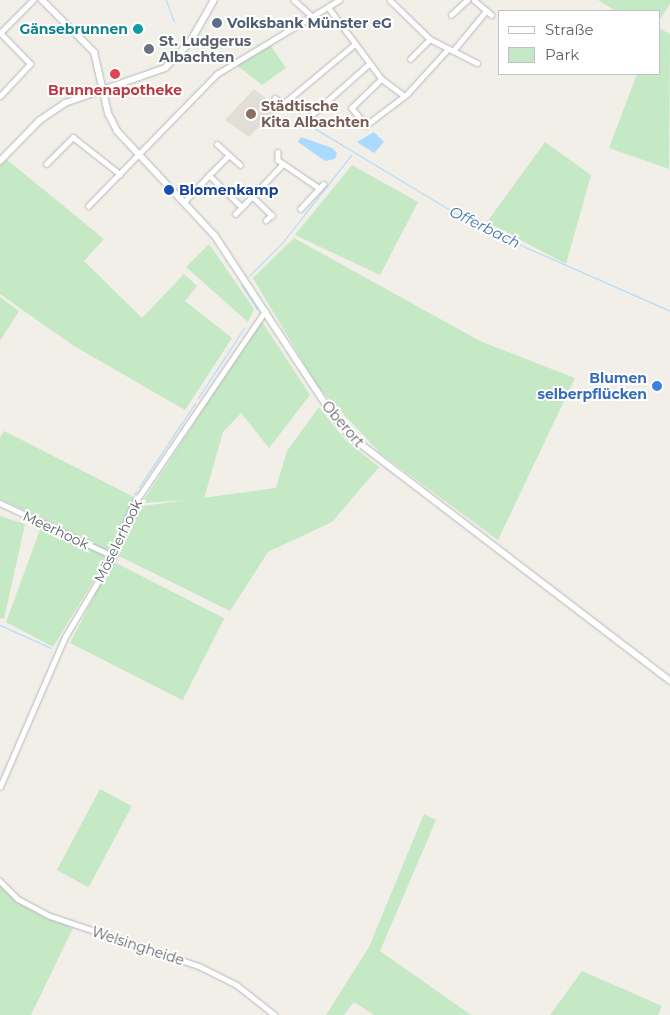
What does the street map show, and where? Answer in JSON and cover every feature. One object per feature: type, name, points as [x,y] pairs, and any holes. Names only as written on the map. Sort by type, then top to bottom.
[{"type":"main road","name":"Oberort","points":[[42,0],[88,42],[100,66],[112,123],[138,154],[216,236],[328,408],[362,446],[670,681]]},
{"type":"main road","points":[[0,160],[46,116],[75,98],[165,68],[190,42],[214,0]]},
{"type":"street","points":[[0,96],[30,64],[0,33],[33,0]]},
{"type":"street","points":[[294,0],[313,17]]},
{"type":"street","points":[[88,206],[222,70],[329,8],[339,0]]},
{"type":"street","points":[[390,0],[430,39],[477,63]]},
{"type":"street","points":[[451,15],[467,0]]},
{"type":"street","points":[[474,0],[492,15]]},
{"type":"street","points":[[329,8],[382,80],[402,94]]},
{"type":"street","points":[[382,80],[352,108],[365,124],[402,94],[407,94],[486,11]]},
{"type":"street","points":[[410,58],[430,39]]},
{"type":"street","points":[[275,98],[283,104],[355,44]]},
{"type":"street","points":[[308,118],[369,64]]},
{"type":"street","points":[[46,164],[73,137],[120,174]]},
{"type":"street","points":[[217,144],[240,165]]},
{"type":"street","points":[[278,152],[276,158],[283,164],[321,186],[300,209]]},
{"type":"street","points":[[184,202],[228,155]]},
{"type":"street","points":[[236,214],[283,164]]},
{"type":"street","points":[[209,176],[242,207]]},
{"type":"street","points":[[252,196],[272,215],[266,221]]},
{"type":"street","name":"Möselerhook","points":[[0,787],[65,637],[113,556],[132,507],[265,311]]},
{"type":"street","name":"Meerhook","points":[[0,503],[113,556]]},
{"type":"street","name":"Welsingheide","points":[[0,881],[18,899],[50,916],[199,966],[237,985],[275,1015]]},
{"type":"shaded area","name":"Städtische Kita Albachten","points":[[254,89],[278,108],[249,137],[225,120]]},
{"type":"green space","points":[[598,0],[670,0],[670,4],[660,19],[660,10],[614,10]]},
{"type":"green space","points":[[660,29],[670,34],[669,169],[609,148],[637,75],[660,75]]},
{"type":"green space","points":[[269,43],[286,68],[262,85],[235,64]]},
{"type":"green space","points":[[545,142],[591,175],[566,264],[487,222]]},
{"type":"green space","points":[[6,159],[104,239],[84,261],[142,318],[184,274],[197,286],[185,301],[232,338],[185,410],[74,346],[0,294],[0,165]]},
{"type":"green space","points":[[352,165],[418,202],[380,275],[295,235]]},
{"type":"green space","points":[[294,238],[480,341],[575,378],[498,540],[380,453],[318,387],[253,278]]},
{"type":"green space","points":[[209,244],[254,309],[248,322],[186,267]]},
{"type":"green space","points":[[0,297],[19,311],[0,341]]},
{"type":"green space","points":[[261,320],[310,395],[269,448],[241,413],[223,432],[204,499],[142,503]]},
{"type":"green space","points":[[319,407],[345,440],[379,467],[332,522],[268,552],[230,611],[111,552],[53,647],[6,622],[44,519],[0,499],[0,438],[4,431],[132,496],[143,506],[276,488],[287,451]]},
{"type":"green space","points":[[0,516],[25,524],[4,619],[0,618]]},
{"type":"green space","points":[[112,561],[224,618],[182,700],[70,643]]},
{"type":"green space","points":[[100,789],[132,806],[89,887],[57,870]]},
{"type":"green space","points":[[424,814],[436,820],[380,951],[471,1015],[374,1015],[354,1002],[344,1015],[326,1015],[369,947]]},
{"type":"green space","points":[[0,884],[23,904],[73,928],[31,1015],[0,1015]]},
{"type":"green space","points":[[582,971],[662,1006],[658,1015],[550,1015]]},
{"type":"water","points":[[374,132],[384,142],[374,153],[357,142]]},
{"type":"water","points":[[301,137],[332,148],[337,153],[335,159],[325,161],[298,142]]},
{"type":"waterway","name":"Offerbach","points":[[166,0],[174,22]]},
{"type":"waterway","name":"Offerbach","points":[[309,125],[473,224],[670,311]]},
{"type":"waterway","points":[[249,276],[282,243],[351,155]]},
{"type":"waterway","points":[[241,284],[257,309]]},
{"type":"waterway","points":[[198,398],[244,328]]},
{"type":"waterway","points":[[139,487],[195,403]]},
{"type":"waterway","points":[[111,548],[136,491]]},
{"type":"waterway","points":[[0,625],[51,648]]},
{"type":"place","name":"Volksbank Münster eG","points":[[217,23]]},
{"type":"place","name":"Gänsebrunnen","points":[[138,29]]},
{"type":"place","name":"St. Ludgerus Albachten","points":[[149,49]]},
{"type":"place","name":"Brunnenapotheke","points":[[115,74]]},
{"type":"place","name":"Städtische Kita Albachten","points":[[251,114]]},
{"type":"place","name":"Blomenkamp","points":[[169,190]]},
{"type":"place","name":"Blumen selberpflücken","points":[[657,386]]}]
